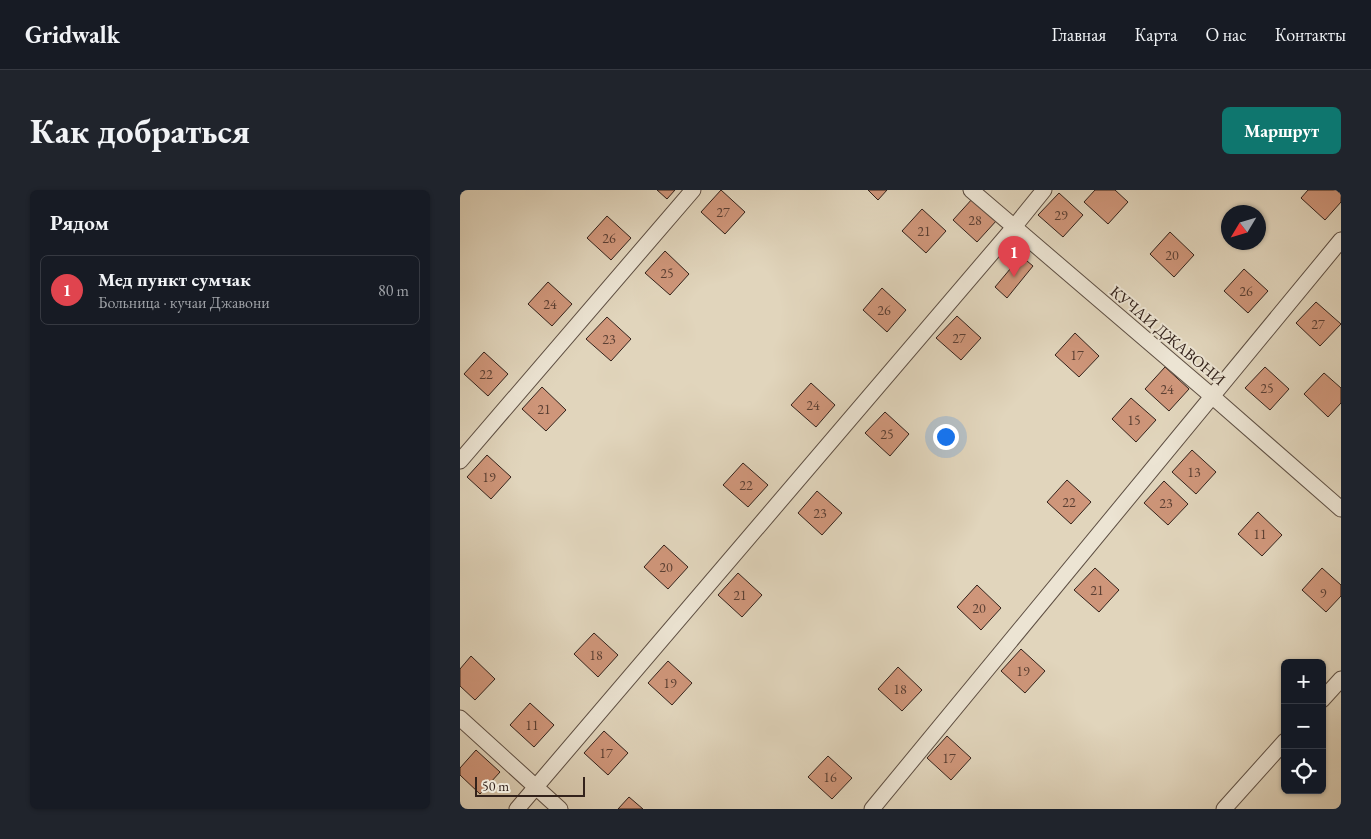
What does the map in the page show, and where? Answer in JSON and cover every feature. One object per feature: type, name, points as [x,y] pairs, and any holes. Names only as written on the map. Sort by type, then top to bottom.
[{"type":"street","points":[[460,461],[693,190]]},
{"type":"street","name":"КУЧАИ ДЖАВОНИ","points":[[971,190],[1341,509]]},
{"type":"street","points":[[517,809],[1044,190]]},
{"type":"street","points":[[872,809],[1341,240]]},
{"type":"street","points":[[1326,696],[1341,679]]},
{"type":"street","points":[[460,718],[560,809]]},
{"type":"street","points":[[1224,809],[1281,745]]},
{"type":"building","points":[[657,190],[675,190],[667,199]]},
{"type":"building","points":[[721,190],[745,212],[725,234],[701,212]]},
{"type":"building","points":[[868,190],[887,190],[878,200]]},
{"type":"building","points":[[1095,190],[1115,190],[1128,202],[1108,224],[1084,202]]},
{"type":"building","points":[[1308,190],[1336,190],[1341,194],[1341,202],[1325,220],[1301,198]]},
{"type":"building","points":[[1059,193],[1083,215],[1063,237],[1038,215]]},
{"type":"building","points":[[973,198],[997,220],[977,242],[953,220]]},
{"type":"building","points":[[922,209],[946,231],[926,253],[902,231]]},
{"type":"building","points":[[607,216],[631,238],[611,260],[587,238]]},
{"type":"building","points":[[1170,232],[1194,255],[1174,277],[1150,254]]},
{"type":"building","points":[[665,251],[689,274],[670,295],[645,273]]},
{"type":"building","points":[[1021,256],[1033,266],[1007,298],[995,287]]},
{"type":"building","points":[[1244,269],[1268,291],[1248,313],[1224,291]]},
{"type":"building","points":[[548,282],[572,304],[552,326],[528,304]]},
{"type":"building","points":[[882,288],[906,310],[887,332],[863,310]]},
{"type":"building","points":[[1316,302],[1341,324],[1320,346],[1296,323]]},
{"type":"building","points":[[957,316],[981,338],[961,360],[936,338]]},
{"type":"building","points":[[607,317],[631,339],[611,361],[586,339]]},
{"type":"building","points":[[1075,333],[1099,356],[1079,377],[1055,355]]},
{"type":"building","points":[[484,352],[508,374],[488,396],[464,374]]},
{"type":"building","points":[[1165,367],[1189,389],[1169,411],[1145,389]]},
{"type":"building","points":[[1265,367],[1289,389],[1270,410],[1245,388]]},
{"type":"building","points":[[1324,373],[1341,388],[1341,403],[1328,417],[1304,394]]},
{"type":"building","points":[[811,383],[835,405],[816,427],[791,405]]},
{"type":"building","points":[[542,387],[566,410],[546,431],[522,409]]},
{"type":"building","points":[[1131,398],[1156,420],[1136,442],[1112,419]]},
{"type":"building","points":[[885,412],[909,434],[890,456],[865,433]]},
{"type":"building","points":[[1192,450],[1216,472],[1196,494],[1172,472]]},
{"type":"building","points":[[487,455],[511,477],[491,499],[467,477]]},
{"type":"building","points":[[743,463],[768,485],[748,507],[723,485]]},
{"type":"building","points":[[1067,480],[1091,502],[1071,524],[1047,502]]},
{"type":"building","points":[[1164,481],[1188,504],[1168,525],[1144,503]]},
{"type":"building","points":[[817,491],[842,513],[822,535],[798,513]]},
{"type":"building","points":[[1258,512],[1282,535],[1262,556],[1238,534]]},
{"type":"building","points":[[664,545],[688,567],[668,589],[644,567]]},
{"type":"building","points":[[1095,568],[1119,590],[1099,612],[1074,590]]},
{"type":"building","points":[[1322,568],[1341,585],[1341,596],[1326,612],[1302,590]]},
{"type":"building","points":[[738,573],[762,595],[742,617],[718,595]]},
{"type":"building","points":[[977,585],[1001,608],[981,630],[957,607]]},
{"type":"building","points":[[594,633],[618,655],[598,677],[574,654]]},
{"type":"building","points":[[1021,649],[1045,671],[1025,693],[1001,671]]},
{"type":"building","points":[[471,656],[495,679],[475,700],[460,686],[460,669]]},
{"type":"building","points":[[668,661],[692,683],[672,705],[648,683]]},
{"type":"building","points":[[898,667],[922,690],[902,711],[878,689]]},
{"type":"building","points":[[530,703],[554,725],[534,747],[510,725]]},
{"type":"building","points":[[604,731],[628,753],[608,775],[584,753]]},
{"type":"building","points":[[947,736],[971,758],[951,780],[927,758]]},
{"type":"building","points":[[476,750],[500,772],[480,794],[460,775],[460,768]]},
{"type":"building","points":[[828,756],[852,778],[832,799],[808,777]]},
{"type":"building","points":[[629,797],[643,809],[618,809]]},
{"type":"place","name":"Мед пункт сумчак","points":[[1014,277]]}]
